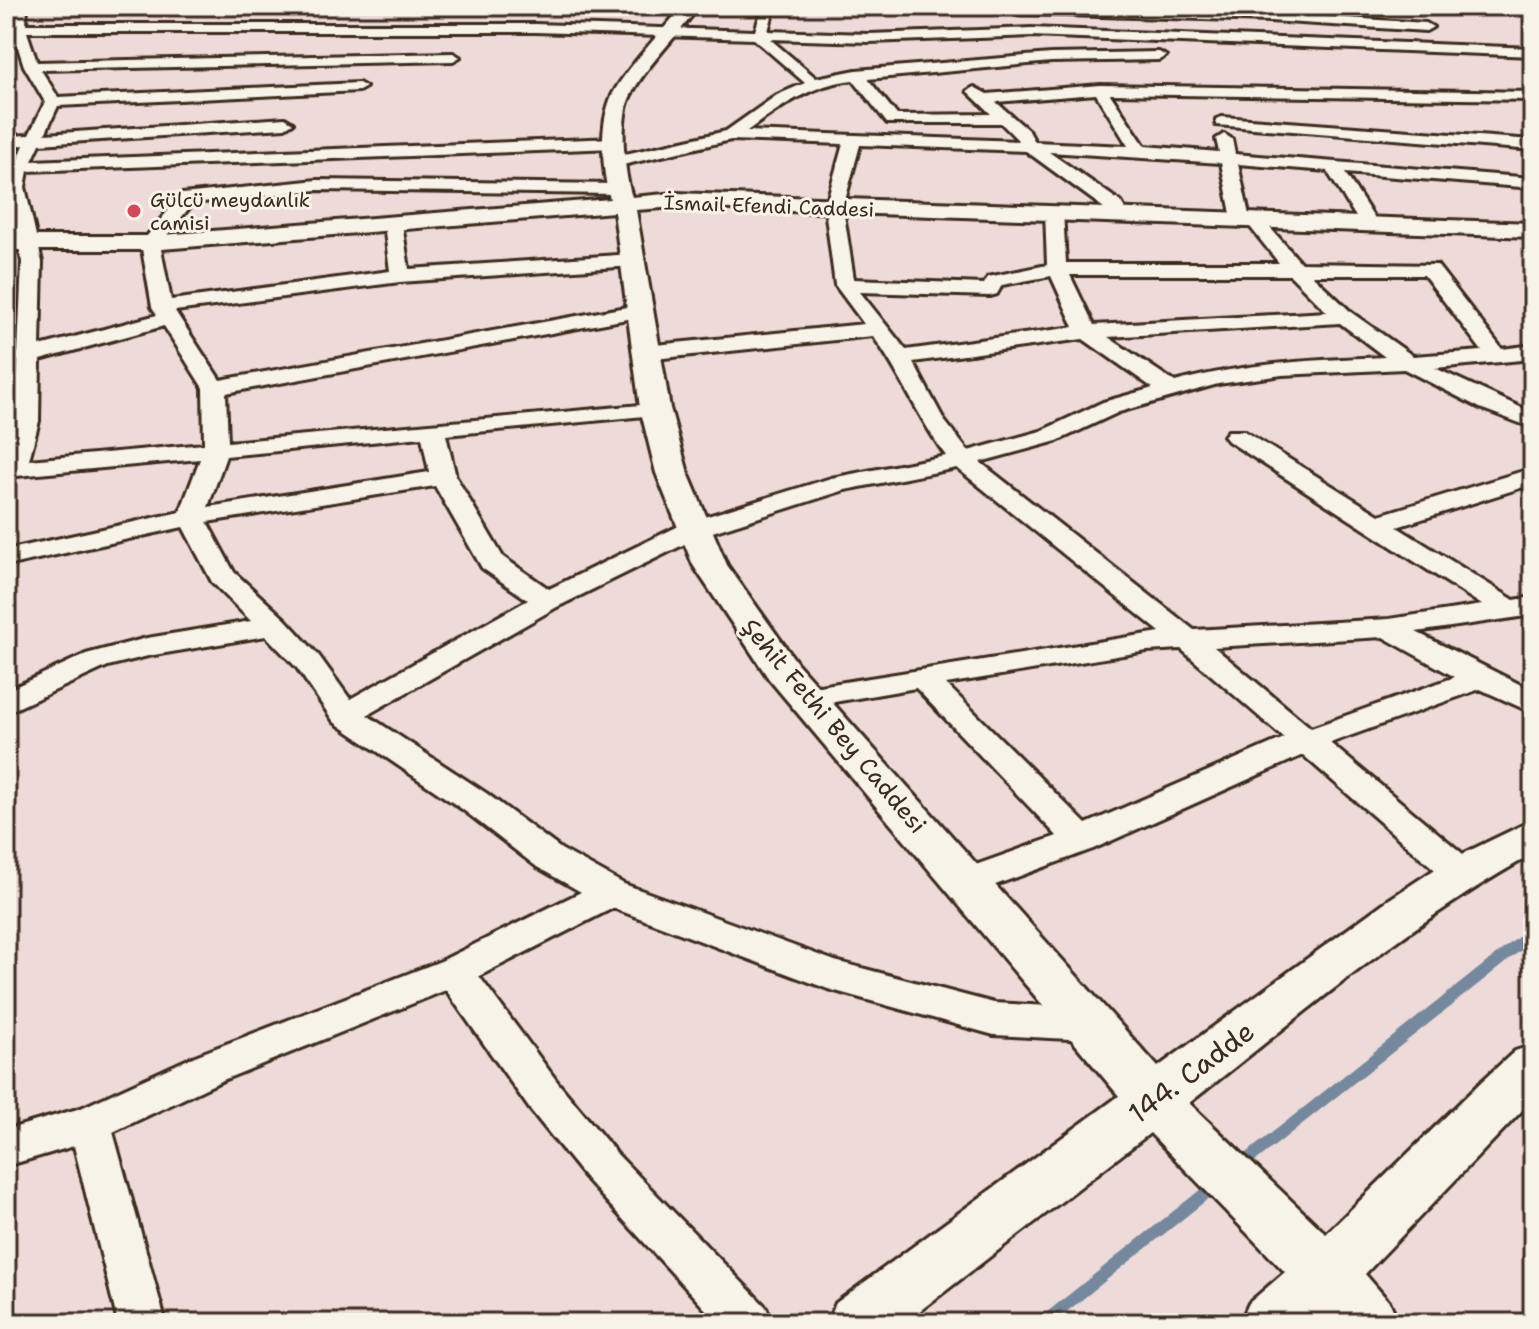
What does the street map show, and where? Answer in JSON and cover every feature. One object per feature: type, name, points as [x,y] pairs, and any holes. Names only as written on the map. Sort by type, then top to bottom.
[{"type":"street","points":[[6,8],[21,6]]},
{"type":"street","points":[[9,30],[21,6]]},
{"type":"street","name":"Şehit Fethi Bey Caddesi","points":[[691,6],[620,97],[617,174],[655,408],[672,473],[710,565],[741,614],[805,697],[1088,1024],[1169,1117],[1308,1256],[1369,1323]]},
{"type":"street","points":[[760,37],[769,6]]},
{"type":"street","points":[[893,6],[1031,8],[1356,21],[1446,28]]},
{"type":"street","points":[[1217,6],[1335,16],[1356,21]]},
{"type":"street","points":[[1351,6],[1373,58]]},
{"type":"street","points":[[1031,8],[1031,32],[1067,74],[1100,89],[1140,151]]},
{"type":"street","points":[[144,26],[166,13]]},
{"type":"street","points":[[535,28],[551,13]]},
{"type":"street","points":[[257,189],[279,155],[289,90],[363,14]]},
{"type":"street","points":[[9,30],[144,26],[345,30],[535,28],[760,37],[870,32],[1031,32],[1533,52]]},
{"type":"street","points":[[9,30],[53,102]]},
{"type":"street","points":[[760,37],[812,82]]},
{"type":"street","points":[[1164,38],[1176,67],[1221,114],[1225,158],[1247,219],[1290,267],[1341,317],[1404,363],[1533,421]]},
{"type":"street","points":[[31,66],[453,57]]},
{"type":"street","points":[[1260,57],[1373,58],[1519,67]]},
{"type":"street","points":[[1100,89],[1176,67]]},
{"type":"street","points":[[1088,1024],[994,1019],[828,974],[611,893],[549,858],[474,801],[345,715],[308,662],[276,626],[222,576],[191,517],[216,449],[214,388],[166,312],[150,243],[188,198],[257,189],[617,174],[731,135],[812,82],[856,74],[948,69],[1067,74],[1176,67],[1358,86],[1422,116],[1533,145]]},
{"type":"street","points":[[948,69],[1023,134],[1029,146],[1115,206],[1119,214]]},
{"type":"street","points":[[856,74],[893,120],[1006,118]]},
{"type":"street","points":[[983,99],[1067,74]]},
{"type":"street","points":[[53,102],[359,87]]},
{"type":"street","points":[[1222,122],[1422,116],[1533,96]]},
{"type":"street","points":[[53,102],[11,188],[13,245],[32,262],[20,371],[27,421],[11,470],[655,408]]},
{"type":"street","points":[[6,141],[285,123]]},
{"type":"street","points":[[731,135],[1140,151],[1533,183]]},
{"type":"street","points":[[853,139],[834,208],[845,285],[900,357],[933,422],[962,460],[1189,641],[1462,873]]},
{"type":"street","points":[[21,166],[279,155],[617,174]]},
{"type":"street","points":[[1333,168],[1369,224]]},
{"type":"street","name":"İsmail Efendi Caddesi","points":[[13,245],[150,243],[393,224],[617,174],[691,200],[834,208],[1119,214],[1533,230]]},
{"type":"street","points":[[1054,212],[1057,269],[1087,332],[1172,391]]},
{"type":"street","points":[[393,224],[400,276]]},
{"type":"street","points":[[20,371],[166,312],[400,276],[633,260]]},
{"type":"street","points":[[845,285],[990,290],[995,281],[1057,269],[1430,269],[1497,357]]},
{"type":"street","points":[[214,388],[638,311]]},
{"type":"street","points":[[900,357],[1087,332],[1341,317]]},
{"type":"street","points":[[645,353],[878,329]]},
{"type":"street","points":[[345,715],[547,601],[694,529],[840,483],[962,460],[1049,436],[1111,407],[1216,378],[1282,368],[1404,363],[1533,352]]},
{"type":"street","points":[[433,431],[443,477],[492,562],[547,601]]},
{"type":"street","points":[[1236,436],[1375,525],[1521,608]]},
{"type":"street","points":[[1375,525],[1533,476]]},
{"type":"street","points":[[6,558],[191,517],[443,477]]},
{"type":"street","points":[[805,697],[1147,642],[1389,628],[1521,608]]},
{"type":"street","points":[[6,703],[97,660],[147,647],[276,626]]},
{"type":"street","points":[[1389,628],[1479,679],[1533,703]]},
{"type":"street","points":[[922,677],[1081,840]]},
{"type":"street","points":[[966,882],[1081,840],[1308,740],[1479,679]]},
{"type":"street","name":"144. Cadde","points":[[857,1323],[1169,1117],[1401,914],[1462,873],[1533,835]]},
{"type":"street","points":[[6,1148],[90,1123],[209,1068],[454,971],[611,893]]},
{"type":"street","points":[[454,971],[544,1096],[602,1167],[749,1323]]},
{"type":"street","points":[[1270,1323],[1308,1256],[1471,1123],[1533,1066]]},
{"type":"street","points":[[90,1123],[142,1323]]},
{"type":"waterway","points":[[1241,1165],[1533,933]]},
{"type":"waterway","points":[[1043,1323],[1217,1184]]},
{"type":"place","name":"Gülcü meydanlık camisi","points":[[134,211]]}]
